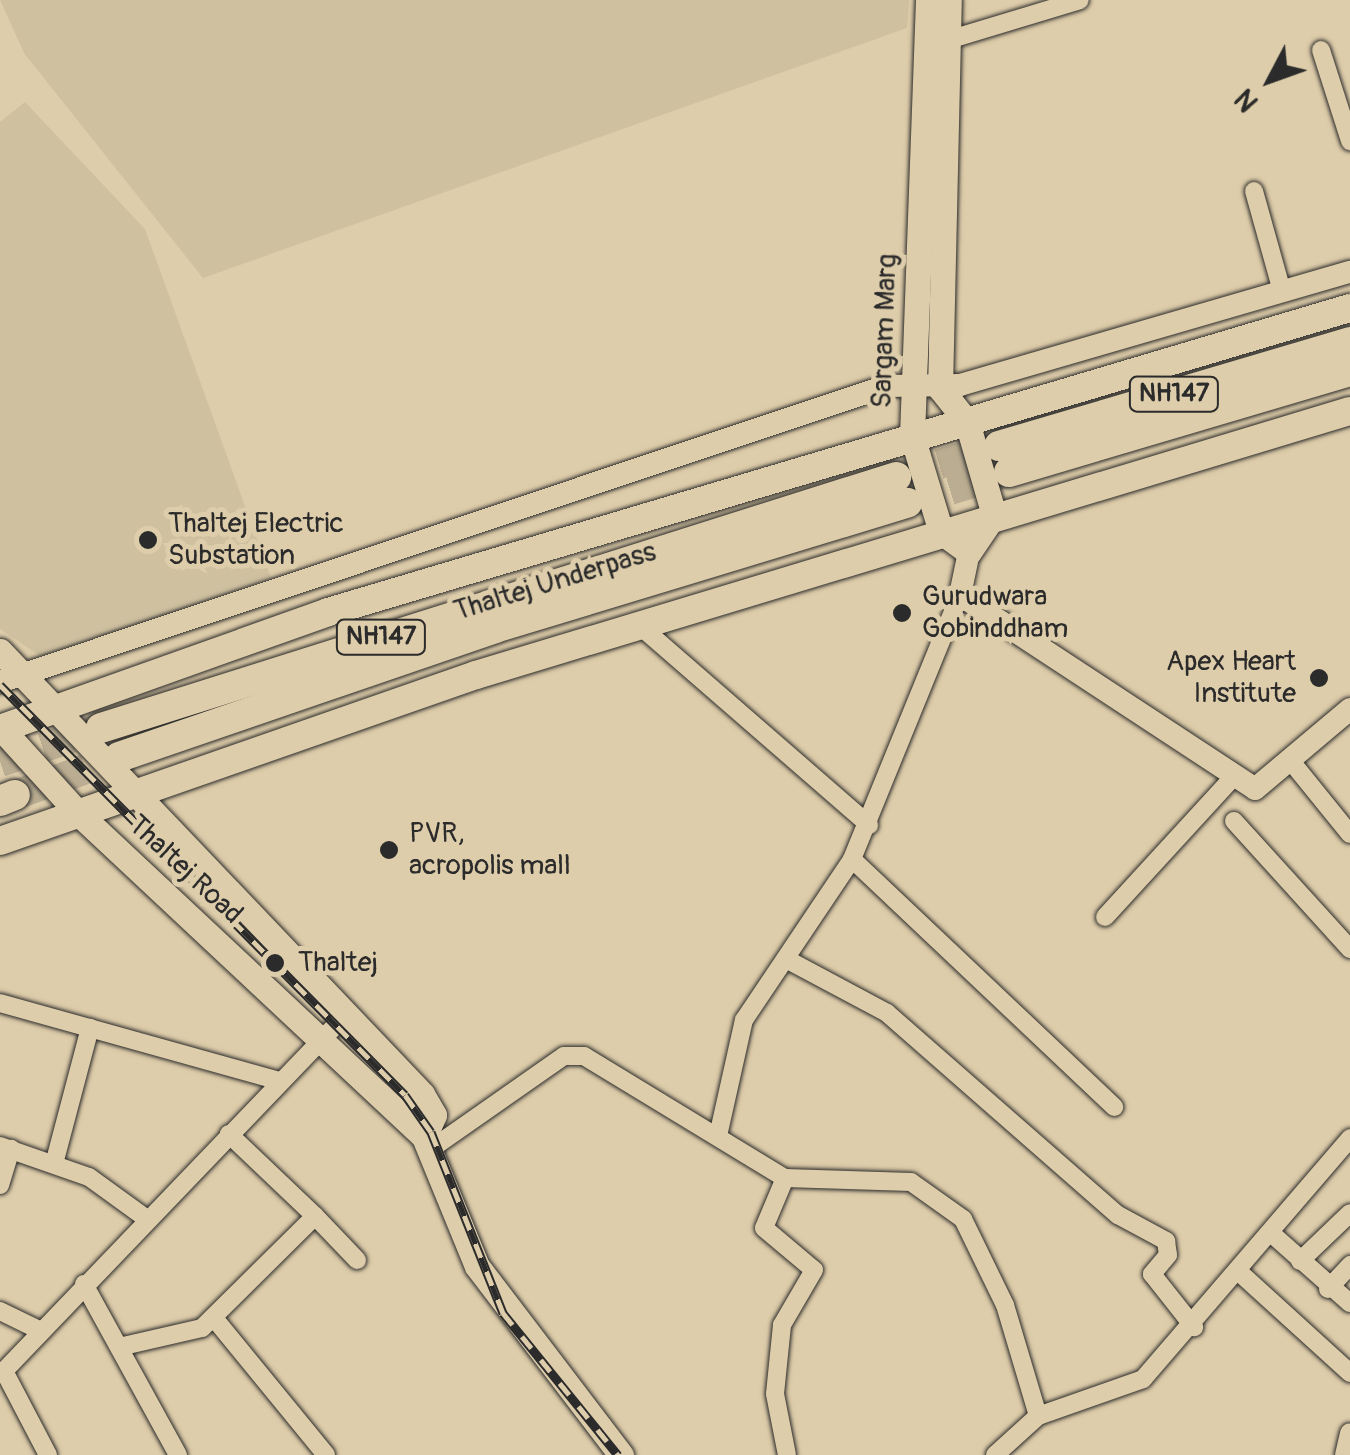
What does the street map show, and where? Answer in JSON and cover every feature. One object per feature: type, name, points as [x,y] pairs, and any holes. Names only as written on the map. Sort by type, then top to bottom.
[{"type":"highway","name":"NH147","points":[[1350,342],[1004,459],[1350,371]]},
{"type":"highway","name":"Thaltej Underpass","points":[[101,728],[902,490],[119,757]]},
{"type":"main road","name":"Sargam Marg","points":[[928,0],[936,43],[940,388],[968,422],[994,515]]},
{"type":"main road","name":"Sargam Marg","points":[[941,532],[912,436],[910,389],[936,43],[949,0]]},
{"type":"main road","points":[[0,728],[328,612],[1350,308]]},
{"type":"main road","points":[[0,841],[638,625],[1350,411]]},
{"type":"main road","points":[[941,532],[968,552],[994,515]]},
{"type":"main road","name":"Thaltej Road","points":[[0,652],[10,678],[52,711],[422,1094],[434,1114],[428,1143]]},
{"type":"main road","name":"Thaltej Road","points":[[0,728],[77,812],[428,1143],[476,1266],[621,1455]]},
{"type":"street","points":[[936,43],[1080,0]]},
{"type":"street","points":[[1321,50],[1350,142]]},
{"type":"street","points":[[1254,191],[1282,291]]},
{"type":"street","points":[[10,678],[868,392],[940,388],[1350,272]]},
{"type":"street","points":[[718,1136],[744,1020],[852,859],[869,825],[960,595],[968,552]]},
{"type":"street","points":[[960,595],[1255,789],[1350,708]]},
{"type":"street","points":[[638,625],[869,825]]},
{"type":"street","points":[[1290,760],[1350,834]]},
{"type":"street","points":[[1105,917],[1235,775]]},
{"type":"street","points":[[1234,821],[1350,949]]},
{"type":"street","points":[[852,859],[1114,1107]]},
{"type":"street","points":[[786,959],[886,1013],[1118,1215],[1166,1241],[1168,1256],[1152,1274],[1194,1327]]},
{"type":"street","points":[[0,1003],[280,1080]]},
{"type":"street","points":[[48,1455],[2,1373],[345,1015]]},
{"type":"street","points":[[54,1164],[90,1028]]},
{"type":"street","points":[[428,1143],[564,1056],[598,1060],[785,1178],[911,1182],[964,1219],[1005,1305],[1038,1416]]},
{"type":"street","points":[[229,1134],[357,1260]]},
{"type":"street","points":[[994,1455],[1038,1416],[1143,1379],[1194,1327],[1350,1138]]},
{"type":"street","points":[[0,1185],[5,1147],[89,1177],[146,1219]]},
{"type":"street","points":[[785,1178],[764,1228],[814,1270],[782,1325],[775,1394],[787,1455]]},
{"type":"street","points":[[1300,1261],[1350,1213]]},
{"type":"street","points":[[118,1347],[175,1338],[214,1318],[316,1216]]},
{"type":"street","points":[[1272,1234],[1328,1289],[1350,1303]]},
{"type":"street","points":[[1328,1289],[1350,1265]]},
{"type":"street","points":[[1240,1272],[1350,1373]]},
{"type":"street","points":[[84,1284],[178,1455]]},
{"type":"street","points":[[0,1311],[41,1331]]},
{"type":"street","points":[[214,1318],[317,1452]]},
{"type":"street","points":[[1344,1455],[1349,1433]]},
{"type":"shaded area","points":[[0,0],[909,0],[907,28],[203,278],[24,53]]},
{"type":"shaded area","points":[[25,102],[145,229],[271,578],[43,658],[0,629],[0,122]]},
{"type":"tunnel","points":[[896,477],[999,446]]},
{"type":"tunnel","points":[[907,503],[1009,472]]},
{"type":"tunnel","points":[[0,762],[101,728]]},
{"type":"tunnel","points":[[15,795],[119,757]]},
{"type":"railway","points":[[0,685],[405,1095],[431,1132],[503,1313],[618,1455]]},
{"type":"place","name":"Thaltej Electric Substation","points":[[148,540]]},
{"type":"place","name":"Gurudwara Gobinddham","points":[[902,613]]},
{"type":"place","name":"Apex Heart Institute","points":[[1319,678]]},
{"type":"place","name":"PVR, acropolis mall","points":[[389,850]]},
{"type":"place","name":"Thaltej","points":[[275,963]]}]
